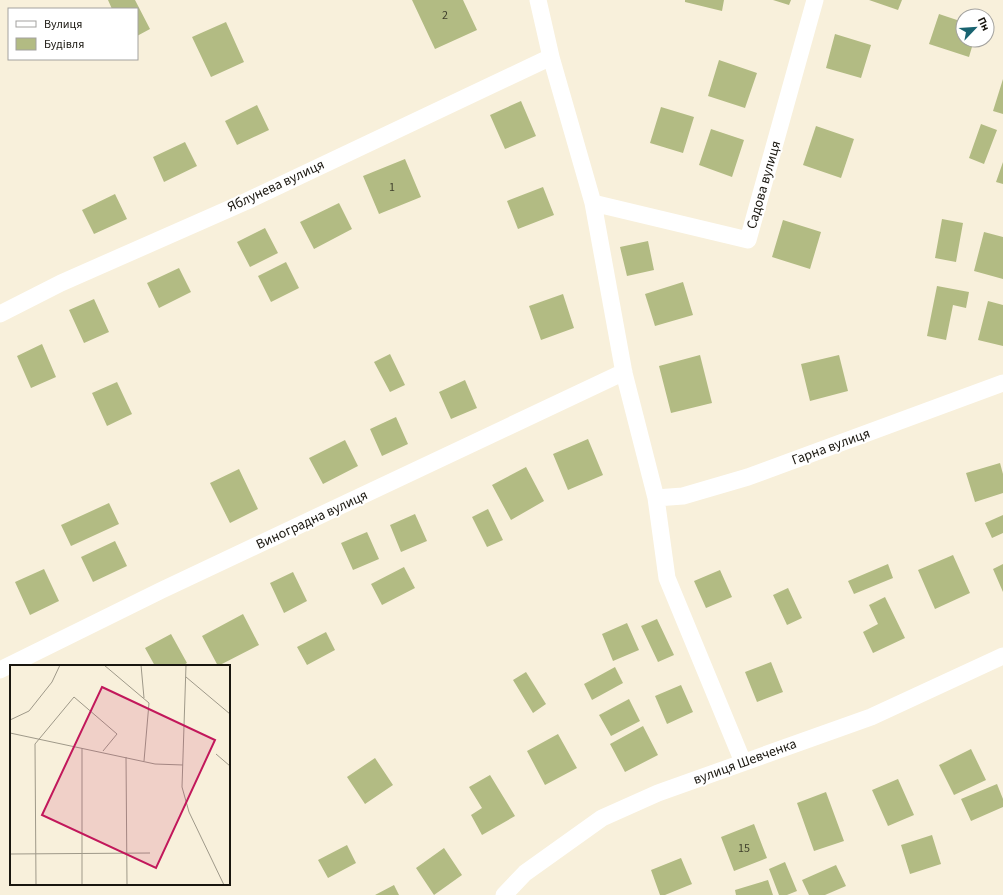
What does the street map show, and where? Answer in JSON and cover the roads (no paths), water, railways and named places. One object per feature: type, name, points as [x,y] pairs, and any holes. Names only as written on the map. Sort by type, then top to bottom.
[{"type":"street","points":[[538,0],[551,57],[593,203],[624,372],[656,498],[667,578],[743,762]]},
{"type":"street","name":"Садова вулиця","points":[[593,203],[748,240],[815,0]]},
{"type":"street","name":"Яблунева вулиця","points":[[0,314],[61,283],[247,201],[551,57]]},
{"type":"street","name":"Виноградна вулиця","points":[[4,666],[624,372]]},
{"type":"street","name":"Гарна вулиця","points":[[656,498],[683,496],[748,478],[1003,383]]},
{"type":"street","name":"вулиця Шевченка","points":[[504,895],[525,873],[602,818],[658,793],[871,717],[1003,656]]}]
